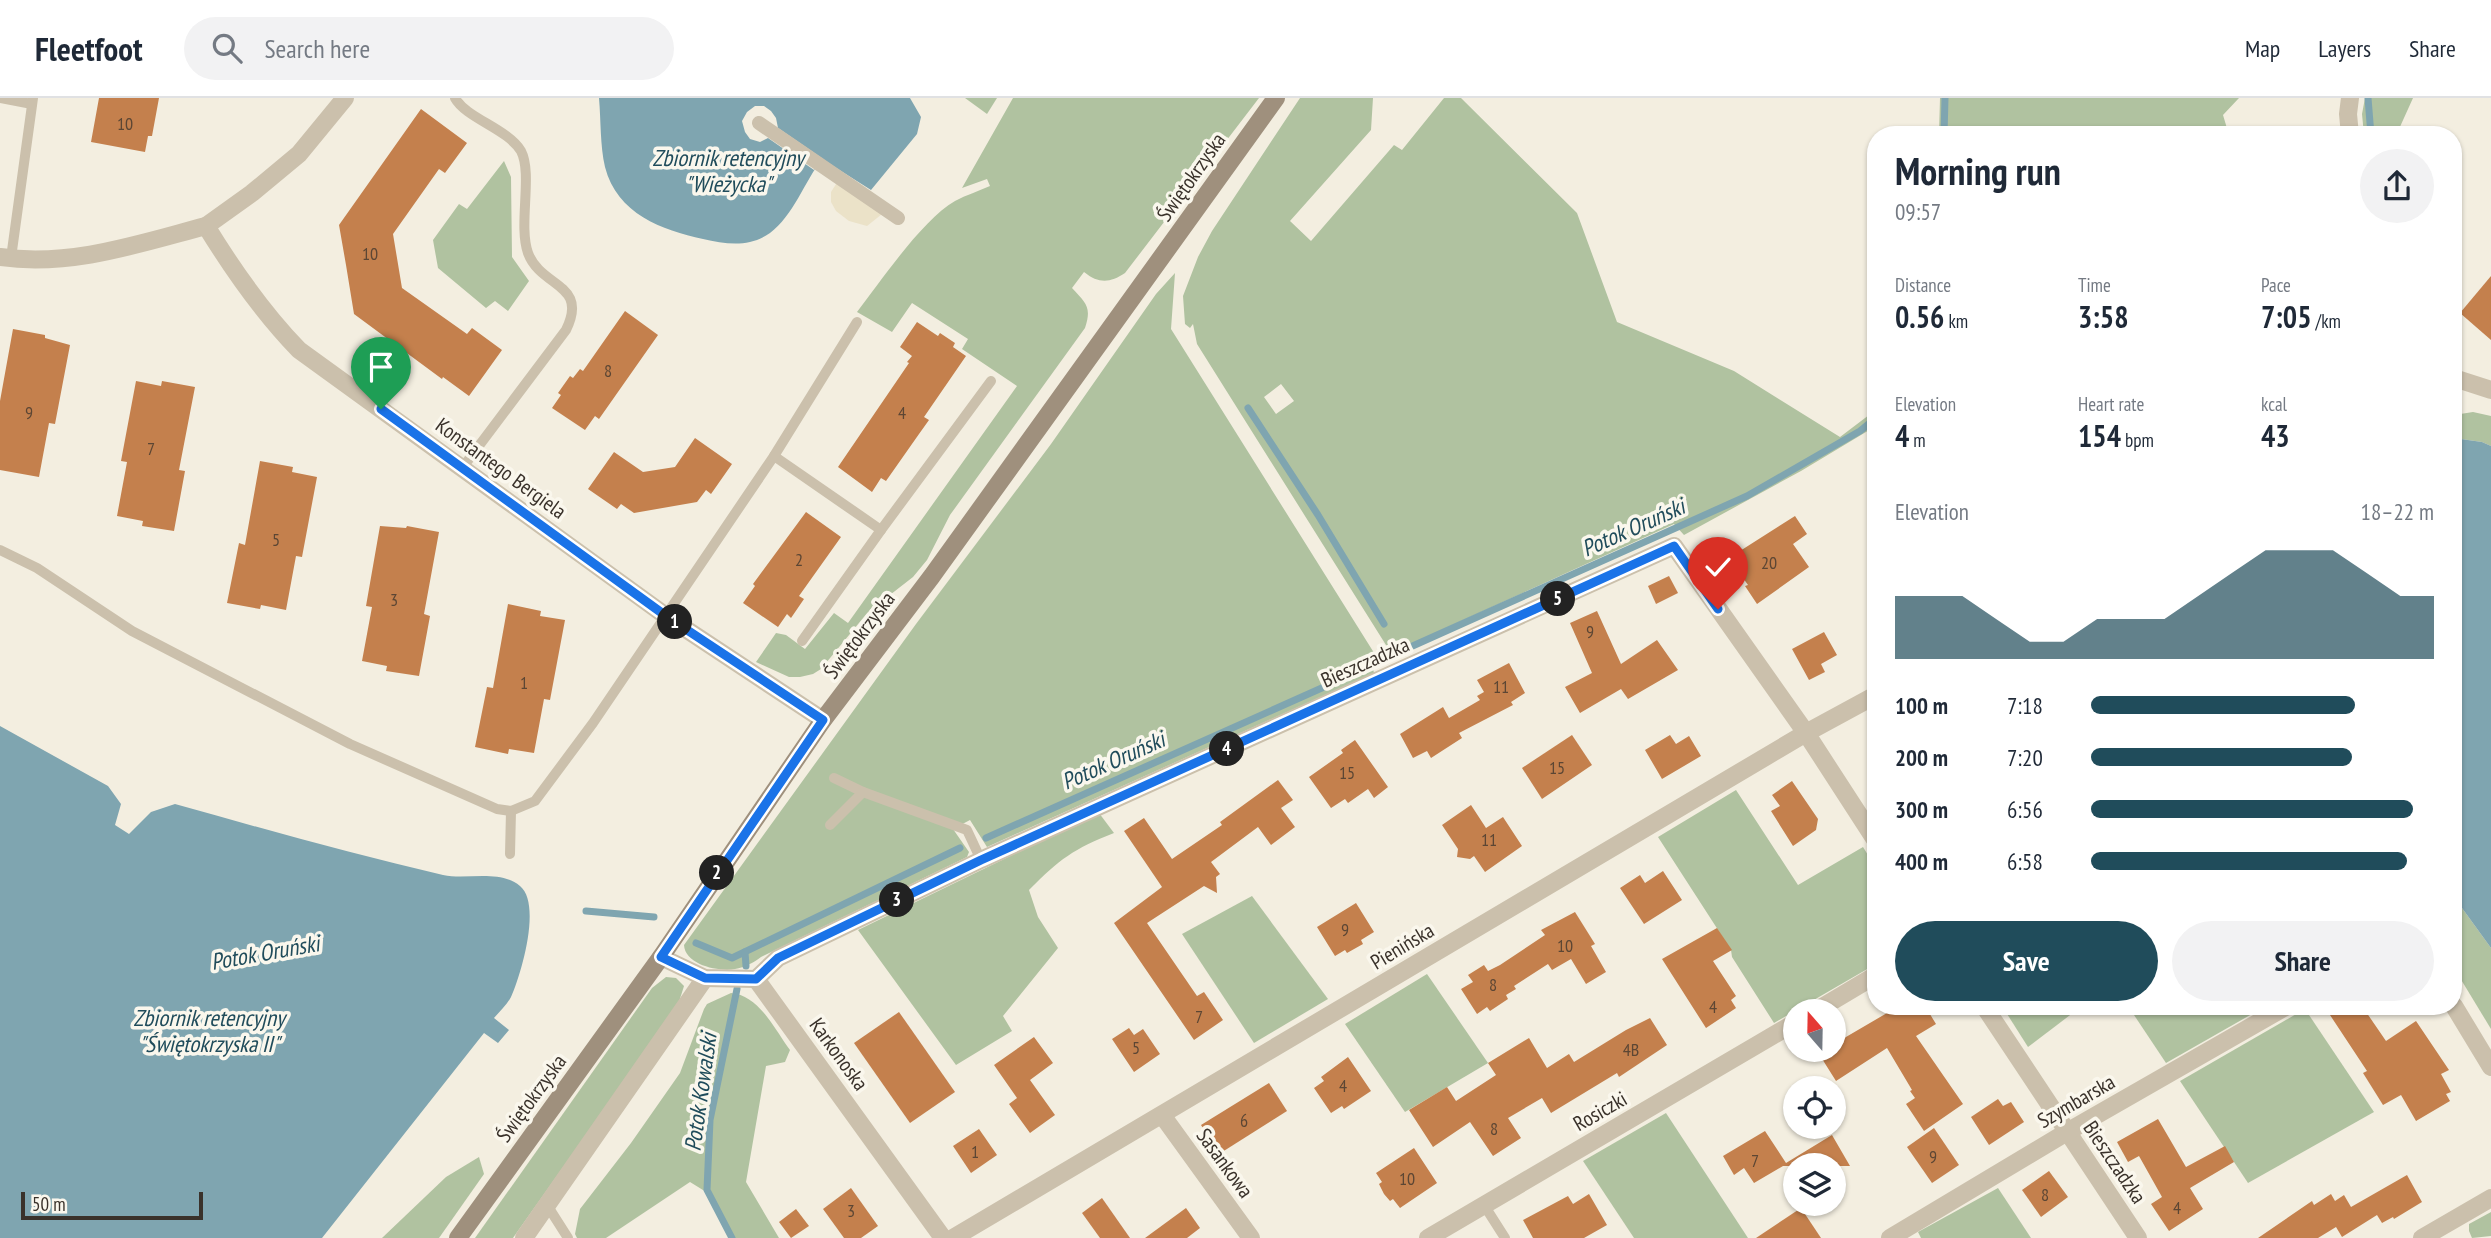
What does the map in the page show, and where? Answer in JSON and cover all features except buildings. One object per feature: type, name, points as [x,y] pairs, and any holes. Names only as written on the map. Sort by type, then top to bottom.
[{"type":"main road","name":"Świętokrzyska","points":[[458,1238],[661,957],[823,720],[932,576],[1276,98]]},
{"type":"street","points":[[5,258],[60,260],[111,251],[206,226],[299,154],[345,98]]},
{"type":"street","points":[[2349,126],[2350,98]]},
{"type":"street","points":[[759,123],[898,218]]},
{"type":"street","name":"Konstantego Bergiela","points":[[206,226],[273,324],[299,350],[666,616],[823,720]]},
{"type":"street","points":[[2462,381],[2491,390]]},
{"type":"street","name":"Bieszczadzka","points":[[756,979],[778,958],[981,860],[1674,546],[1805,733],[1867,827]]},
{"type":"street","name":"Pienińska","points":[[953,1238],[1805,733],[1867,700]]},
{"type":"street","points":[[661,957],[705,978],[756,979]]},
{"type":"street","points":[[524,1238],[705,978]]},
{"type":"street","name":"Karkonoska","points":[[756,979],[943,1238]]},
{"type":"street","points":[[1836,999],[1867,980]]},
{"type":"street","name":"Bieszczadzka","points":[[1990,1015],[2138,1238]]},
{"type":"street","name":"Szymbarska","points":[[1890,1238],[2067,1132],[2271,1015]]},
{"type":"street","points":[[2459,1015],[2491,1067]]},
{"type":"street","name":"Rosiczki","points":[[1429,1238],[1783,1031]]},
{"type":"street","name":"Sasankowa","points":[[1162,1115],[1251,1238]]},
{"type":"street","points":[[2423,1238],[2491,1198]]},
{"type":"lane","points":[[455,98],[510,139],[520,150],[525,163],[524,243],[529,257],[547,277],[569,293],[573,304],[572,318],[566,330],[463,467]]},
{"type":"lane","points":[[0,99],[32,101],[5,258]]},
{"type":"lane","points":[[0,550],[37,568],[132,631],[350,744],[487,805],[511,811],[535,801],[593,723],[774,456],[856,322]]},
{"type":"lane","points":[[802,641],[991,381]]},
{"type":"lane","points":[[774,456],[881,530]]},
{"type":"lane","points":[[834,778],[863,792],[967,830],[981,860]]},
{"type":"lane","points":[[830,825],[863,792]]},
{"type":"lane","points":[[510,854],[511,811]]},
{"type":"lane","points":[[547,1205],[564,1236]]},
{"type":"lane","points":[[1484,1206],[1505,1238]]},
{"type":"green space","points":[[965,98],[997,98],[987,114]]},
{"type":"green space","points":[[1013,98],[1259,98],[1125,273],[1105,281],[1095,279],[1084,272],[1072,288],[1088,310],[1085,328],[950,515],[927,560],[913,577],[868,612],[821,669],[813,674],[789,677],[756,662],[776,633],[786,635],[805,649],[834,613],[848,623],[1017,386],[962,349],[968,339],[912,303],[892,332],[857,312],[929,222],[955,201],[990,186],[987,179],[962,188]]},
{"type":"green space","points":[[1300,98],[1373,98],[1371,130],[1290,221],[1311,241],[1394,145],[1402,150],[1444,98],[1461,98],[1577,213],[1617,322],[1734,371],[1840,437],[1867,417],[1867,431],[1684,535],[1674,524],[1391,653],[1197,344],[1193,324],[1190,328],[1185,324],[1183,296],[1198,257],[1212,231]],"holes":[[[1281,384],[1294,401],[1276,414],[1264,397]]]},
{"type":"green space","points":[[1940,98],[2239,98],[2223,115],[2226,126],[1939,126]]},
{"type":"green space","points":[[2365,98],[2413,98],[2400,126],[2363,126]]},
{"type":"green space","points":[[504,161],[511,177],[512,257],[529,281],[508,311],[495,301],[486,308],[438,268],[433,240],[459,204],[467,209]]},
{"type":"green space","points":[[1175,273],[1171,329],[1376,656],[1371,660],[1374,673],[987,847],[970,820],[953,829],[969,852],[967,857],[746,966],[720,969],[704,966],[690,958],[684,945],[916,624],[1051,444],[1156,294]]},
{"type":"green space","points":[[2473,412],[2491,416],[2491,446],[2462,439],[2462,414]]},
{"type":"green space","points":[[1736,790],[1798,885],[1863,847],[1867,853],[1867,969],[1815,999],[1783,999],[1783,1018],[1774,1023],[1732,957],[1731,950],[1658,837]]},
{"type":"green space","points":[[1099,813],[1114,833],[1068,856],[1029,890],[1038,917],[1058,948],[1003,1016],[1012,1031],[956,1065],[858,930]]},
{"type":"green space","points":[[1252,896],[1328,999],[1254,1043],[1182,934]]},
{"type":"green space","points":[[2462,908],[2491,948],[2491,1029],[2462,981]]},
{"type":"green space","points":[[1427,974],[1488,1063],[1405,1112],[1345,1024]]},
{"type":"green space","points":[[666,977],[676,978],[684,986],[678,1005],[513,1238],[475,1238],[652,988]]},
{"type":"green space","points":[[731,993],[741,995],[758,1007],[790,1050],[785,1062],[766,1066],[746,1182],[779,1238],[733,1238],[711,1195],[690,1182],[606,1238],[577,1238],[575,1234],[580,1209],[680,1073],[707,1004]]},
{"type":"green space","points":[[2008,1015],[2070,1015],[2028,1047]]},
{"type":"green space","points":[[2134,1015],[2250,1015],[2166,1063]]},
{"type":"green space","points":[[2295,1015],[2309,1015],[2374,1112],[2248,1183],[2180,1081]]},
{"type":"green space","points":[[1666,1113],[1748,1238],[1634,1238],[1583,1161]]},
{"type":"green space","points":[[479,1157],[484,1174],[439,1238],[382,1238],[446,1177]]},
{"type":"green space","points":[[1998,1188],[2031,1238],[1921,1238],[1918,1232]]},
{"type":"green space","points":[[2491,1212],[2491,1236],[2472,1238],[2469,1224]]},
{"type":"shaded area","points":[[840,178],[887,210],[867,226],[849,221],[836,211],[831,202],[831,192]]},
{"type":"water","name":"Zbiornik retencyjny \"Wieżycka\"","points":[[599,98],[910,98],[921,117],[917,134],[871,190],[822,159],[778,226],[754,241],[729,243],[672,231],[657,225],[630,208],[620,197],[605,167]]},
{"type":"water","points":[[2462,439],[2491,446],[2491,948],[2462,908]]},
{"type":"water","name":"Zbiornik retencyjny \"Świętokrzyska II\"","points":[[0,726],[108,786],[121,804],[115,825],[129,834],[151,812],[175,804],[443,875],[503,878],[520,886],[526,895],[529,908],[528,940],[520,973],[511,997],[494,1018],[509,1030],[498,1043],[484,1033],[322,1238],[0,1238]]},
{"type":"pier","points":[[755,106],[764,106],[771,111],[778,128],[823,159],[814,170],[768,138],[760,142],[750,139],[742,121],[747,112]]},
{"type":"waterway","name":"Potok Oruński","points":[[1944,126],[1945,98]]},
{"type":"waterway","points":[[2368,98],[2370,126]]},
{"type":"waterway","points":[[1248,408],[1318,515],[1384,624]]},
{"type":"waterway","name":"Potok Oruński","points":[[1397,653],[1747,496],[1867,425]]},
{"type":"waterway","name":"Potok Oruński","points":[[986,838],[1371,666]]},
{"type":"waterway","name":"Potok Oruński","points":[[696,943],[732,958],[960,848]]},
{"type":"waterway","name":"Potok Oruński","points":[[586,911],[654,917]]},
{"type":"waterway","name":"Potok Kowalski","points":[[745,952],[746,966]]},
{"type":"waterway","name":"Potok Kowalski","points":[[732,1238],[707,1190],[710,1120],[737,989]]},
{"type":"route","points":[[381,409],[666,616],[823,720],[661,957],[705,978],[756,979],[778,958],[981,860],[1674,546],[1718,609]]}]
